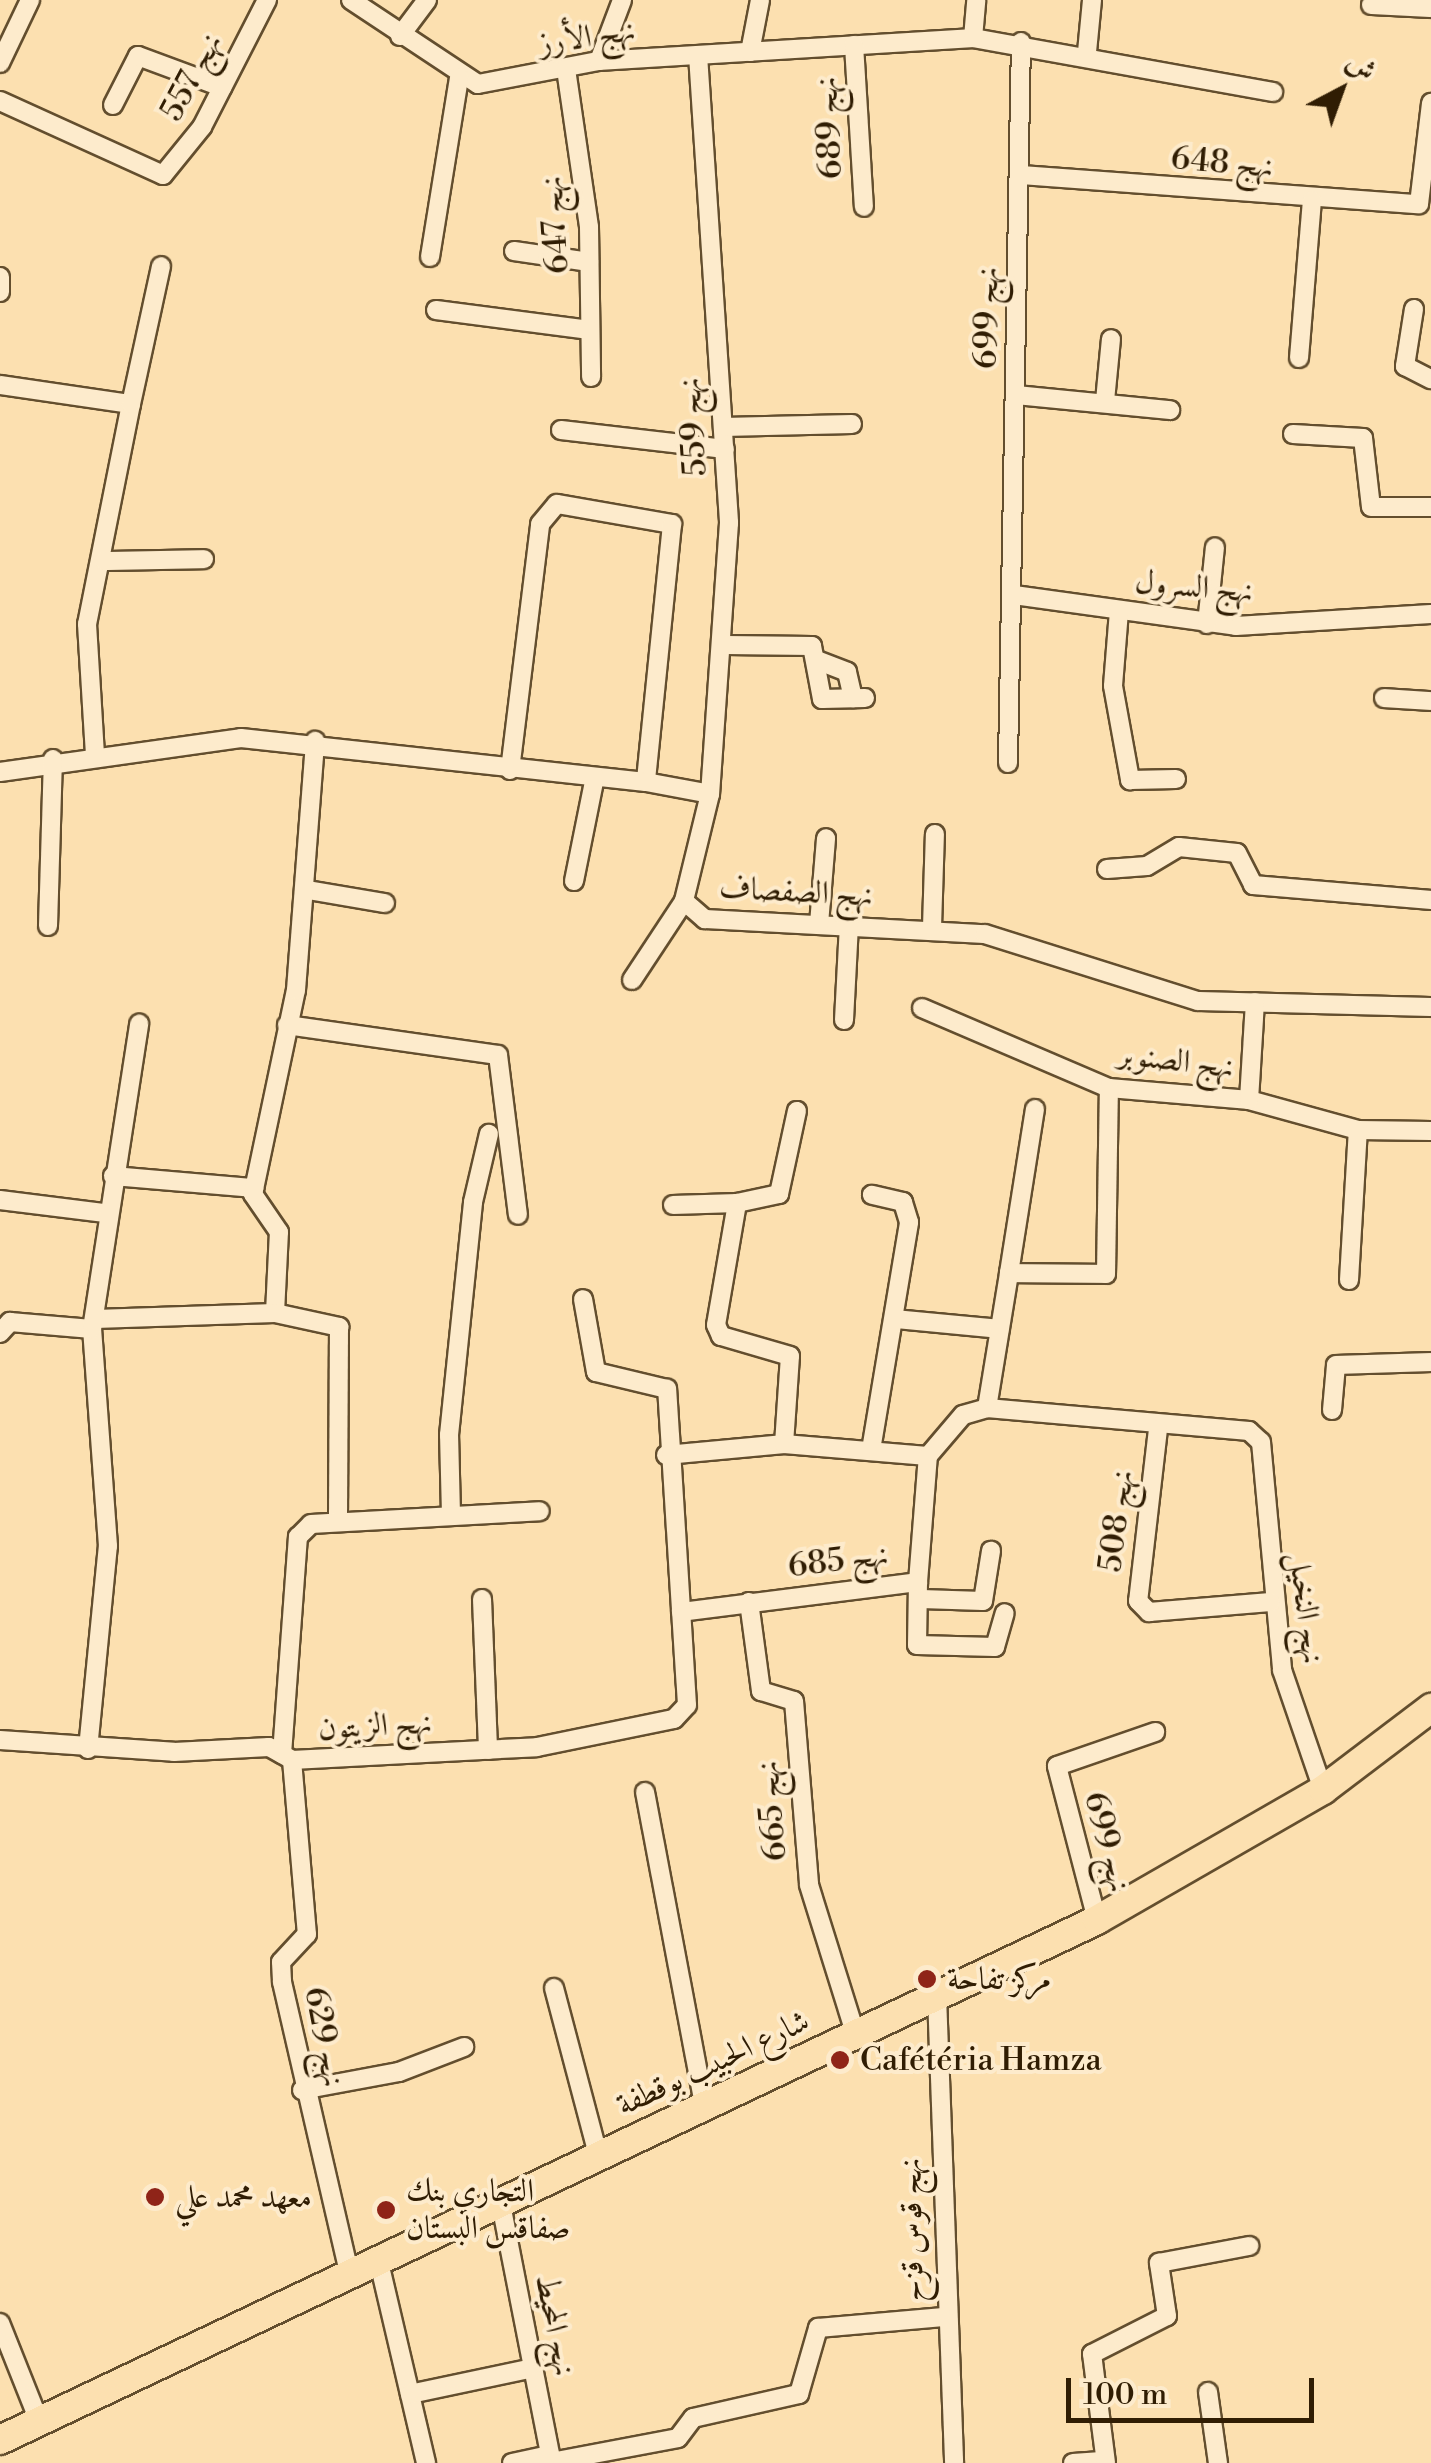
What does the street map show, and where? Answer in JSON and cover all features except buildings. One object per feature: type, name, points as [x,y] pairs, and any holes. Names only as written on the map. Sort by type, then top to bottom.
[{"type":"main road","name":"شارع الحبيب بوقطفة","points":[[0,2440],[500,2199],[856,2036],[1097,1920],[1324,1790],[1431,1708]]},
{"type":"street","points":[[0,63],[30,0]]},
{"type":"street","name":"نهج 557","points":[[0,101],[163,175],[222,86],[266,0]]},
{"type":"street","points":[[351,0],[459,77],[430,257]]},
{"type":"street","points":[[400,36],[427,0]]},
{"type":"street","points":[[599,61],[622,0]]},
{"type":"street","points":[[750,52],[760,0]]},
{"type":"street","points":[[972,38],[976,0]]},
{"type":"street","points":[[1087,52],[1092,0]]},
{"type":"street","points":[[1370,4],[1431,8]]},
{"type":"street","name":"نهج الأرز","points":[[459,77],[478,84],[599,61],[972,38],[1087,52],[1272,92]]},
{"type":"street","name":"نهج 699","points":[[1008,763],[1021,42]]},
{"type":"street","name":"نهج 689","points":[[854,46],[864,207]]},
{"type":"street","name":"نهج 559","points":[[698,55],[725,449],[726,645],[710,794]]},
{"type":"street","points":[[113,104],[138,56],[222,86]]},
{"type":"street","name":"نهج 647","points":[[566,69],[590,262],[591,378]]},
{"type":"street","name":"نهج 648","points":[[1020,175],[1312,201],[1419,204],[1431,103]]},
{"type":"street","points":[[1299,358],[1312,201]]},
{"type":"street","points":[[514,251],[590,262]]},
{"type":"street","points":[[94,756],[86,635],[161,266]]},
{"type":"street","points":[[0,276],[0,292]]},
{"type":"street","points":[[1414,309],[1405,366],[1431,379]]},
{"type":"street","points":[[436,310],[590,330]]},
{"type":"street","points":[[1104,401],[1110,339]]},
{"type":"street","points":[[0,385],[132,404]]},
{"type":"street","points":[[1016,395],[1170,410]]},
{"type":"street","points":[[724,427],[852,424]]},
{"type":"street","points":[[560,430],[725,449]]},
{"type":"street","points":[[1294,434],[1363,438],[1372,507],[1431,507]]},
{"type":"street","points":[[510,770],[540,524],[556,504],[672,524],[646,782]]},
{"type":"street","points":[[1207,624],[1214,547]]},
{"type":"street","points":[[104,560],[204,559]]},
{"type":"street","name":"نهج السرول","points":[[1014,595],[1207,624],[1431,614]]},
{"type":"street","points":[[1119,611],[1113,686],[1130,780],[1176,779]]},
{"type":"street","points":[[726,645],[812,646],[819,661],[820,696],[859,698],[848,672],[819,661]]},
{"type":"street","points":[[1384,698],[1431,701]]},
{"type":"street","points":[[0,772],[53,760],[241,738],[315,741],[510,770],[646,782],[710,794]]},
{"type":"street","points":[[275,1313],[279,1232],[258,1212],[254,1188],[287,1025],[308,890],[315,741]]},
{"type":"street","points":[[48,926],[53,760]]},
{"type":"street","points":[[574,881],[595,778]]},
{"type":"street","name":"نهج الصفصاف","points":[[710,794],[684,902],[705,919],[932,927],[1005,940],[1184,998],[1431,1007]]},
{"type":"street","points":[[932,927],[935,834]]},
{"type":"street","points":[[819,924],[826,838]]},
{"type":"street","points":[[1107,869],[1147,866],[1179,847],[1237,853],[1253,884],[1431,900]]},
{"type":"street","points":[[308,890],[385,902]]},
{"type":"street","points":[[632,980],[684,902]]},
{"type":"street","points":[[844,1020],[849,925]]},
{"type":"street","points":[[1249,1100],[1255,1002]]},
{"type":"street","name":"نهج الصنوبر","points":[[922,1008],[1109,1088],[1249,1100],[1358,1130],[1431,1131]]},
{"type":"street","points":[[88,1749],[108,1546],[94,1324],[105,1213],[139,1024]]},
{"type":"street","points":[[287,1025],[498,1056],[518,1215]]},
{"type":"street","points":[[1009,1274],[1106,1274],[1109,1088]]},
{"type":"street","points":[[987,1408],[1035,1109]]},
{"type":"street","points":[[673,1205],[738,1204],[779,1194],[797,1111]]},
{"type":"street","points":[[1348,1280],[1358,1130]]},
{"type":"street","points":[[451,1516],[449,1435],[473,1202],[489,1134]]},
{"type":"street","points":[[113,1176],[254,1188]]},
{"type":"street","points":[[871,1450],[909,1222],[902,1202],[872,1195]]},
{"type":"street","points":[[0,1200],[105,1213]]},
{"type":"street","points":[[738,1204],[716,1326],[721,1336],[794,1363],[784,1444]]},
{"type":"street","points":[[583,1299],[596,1372],[667,1389],[666,1455],[680,1612]]},
{"type":"street","points":[[0,1333],[10,1322],[94,1324],[275,1313],[341,1332],[338,1521]]},
{"type":"street","points":[[895,1319],[1000,1329]]},
{"type":"street","points":[[1332,1410],[1336,1365],[1431,1362]]},
{"type":"street","points":[[666,1455],[784,1444],[928,1456],[963,1415],[987,1408],[1158,1429]]},
{"type":"street","name":"نهج النخيل","points":[[1158,1429],[1249,1431],[1260,1442],[1272,1602],[1282,1670],[1324,1790]]},
{"type":"street","name":"نهج 508","points":[[1158,1429],[1138,1600],[1149,1612],[1272,1602]]},
{"type":"street","name":"نهج 685","points":[[680,1612],[750,1602],[919,1590],[928,1456]]},
{"type":"street","points":[[287,1757],[298,1536],[338,1521],[540,1511]]},
{"type":"street","points":[[991,1551],[992,1592],[983,1602],[919,1590],[917,1645],[995,1647],[1005,1613]]},
{"type":"street","points":[[482,1600],[488,1750]]},
{"type":"street","name":"نهج 665","points":[[750,1602],[761,1691],[794,1701],[809,1885],[856,2036]]},
{"type":"street","name":"نهج الزيتون","points":[[0,1740],[88,1749],[287,1757],[488,1750],[674,1720],[687,1705],[680,1612]]},
{"type":"street","name":"نهج 699","points":[[1097,1920],[1056,1766],[1155,1732]]},
{"type":"street","name":"نهج 629","points":[[287,1757],[307,1934],[281,1962],[302,2090],[349,2272]]},
{"type":"street","points":[[645,1792],[704,2105]]},
{"type":"street","points":[[554,1988],[598,2154]]},
{"type":"street","name":"نهج قوس قزح","points":[[937,1996],[944,2317],[954,2463]]},
{"type":"street","points":[[302,2090],[399,2072],[464,2047]]},
{"type":"street","name":"نهج المحيط","points":[[500,2199],[551,2460]]},
{"type":"street","points":[[1074,2463],[1105,2462],[1092,2354],[1167,2316],[1159,2263],[1249,2246]]},
{"type":"street","points":[[378,2258],[426,2463]]},
{"type":"street","points":[[512,2463],[678,2438],[693,2418],[736,2402],[800,2394],[818,2328],[944,2317]]},
{"type":"street","points":[[0,2323],[39,2421]]},
{"type":"street","points":[[410,2394],[532,2368]]},
{"type":"street","points":[[1208,2392],[1218,2463]]},
{"type":"place","name":"مركز تفاحة","points":[[927,1979]]},
{"type":"place","name":"Cafétéria Hamza","points":[[840,2060]]},
{"type":"place","name":"معهد محمد علي","points":[[155,2197]]},
{"type":"place","name":"التجاري بنك صفاقس البستان","points":[[386,2210]]}]
